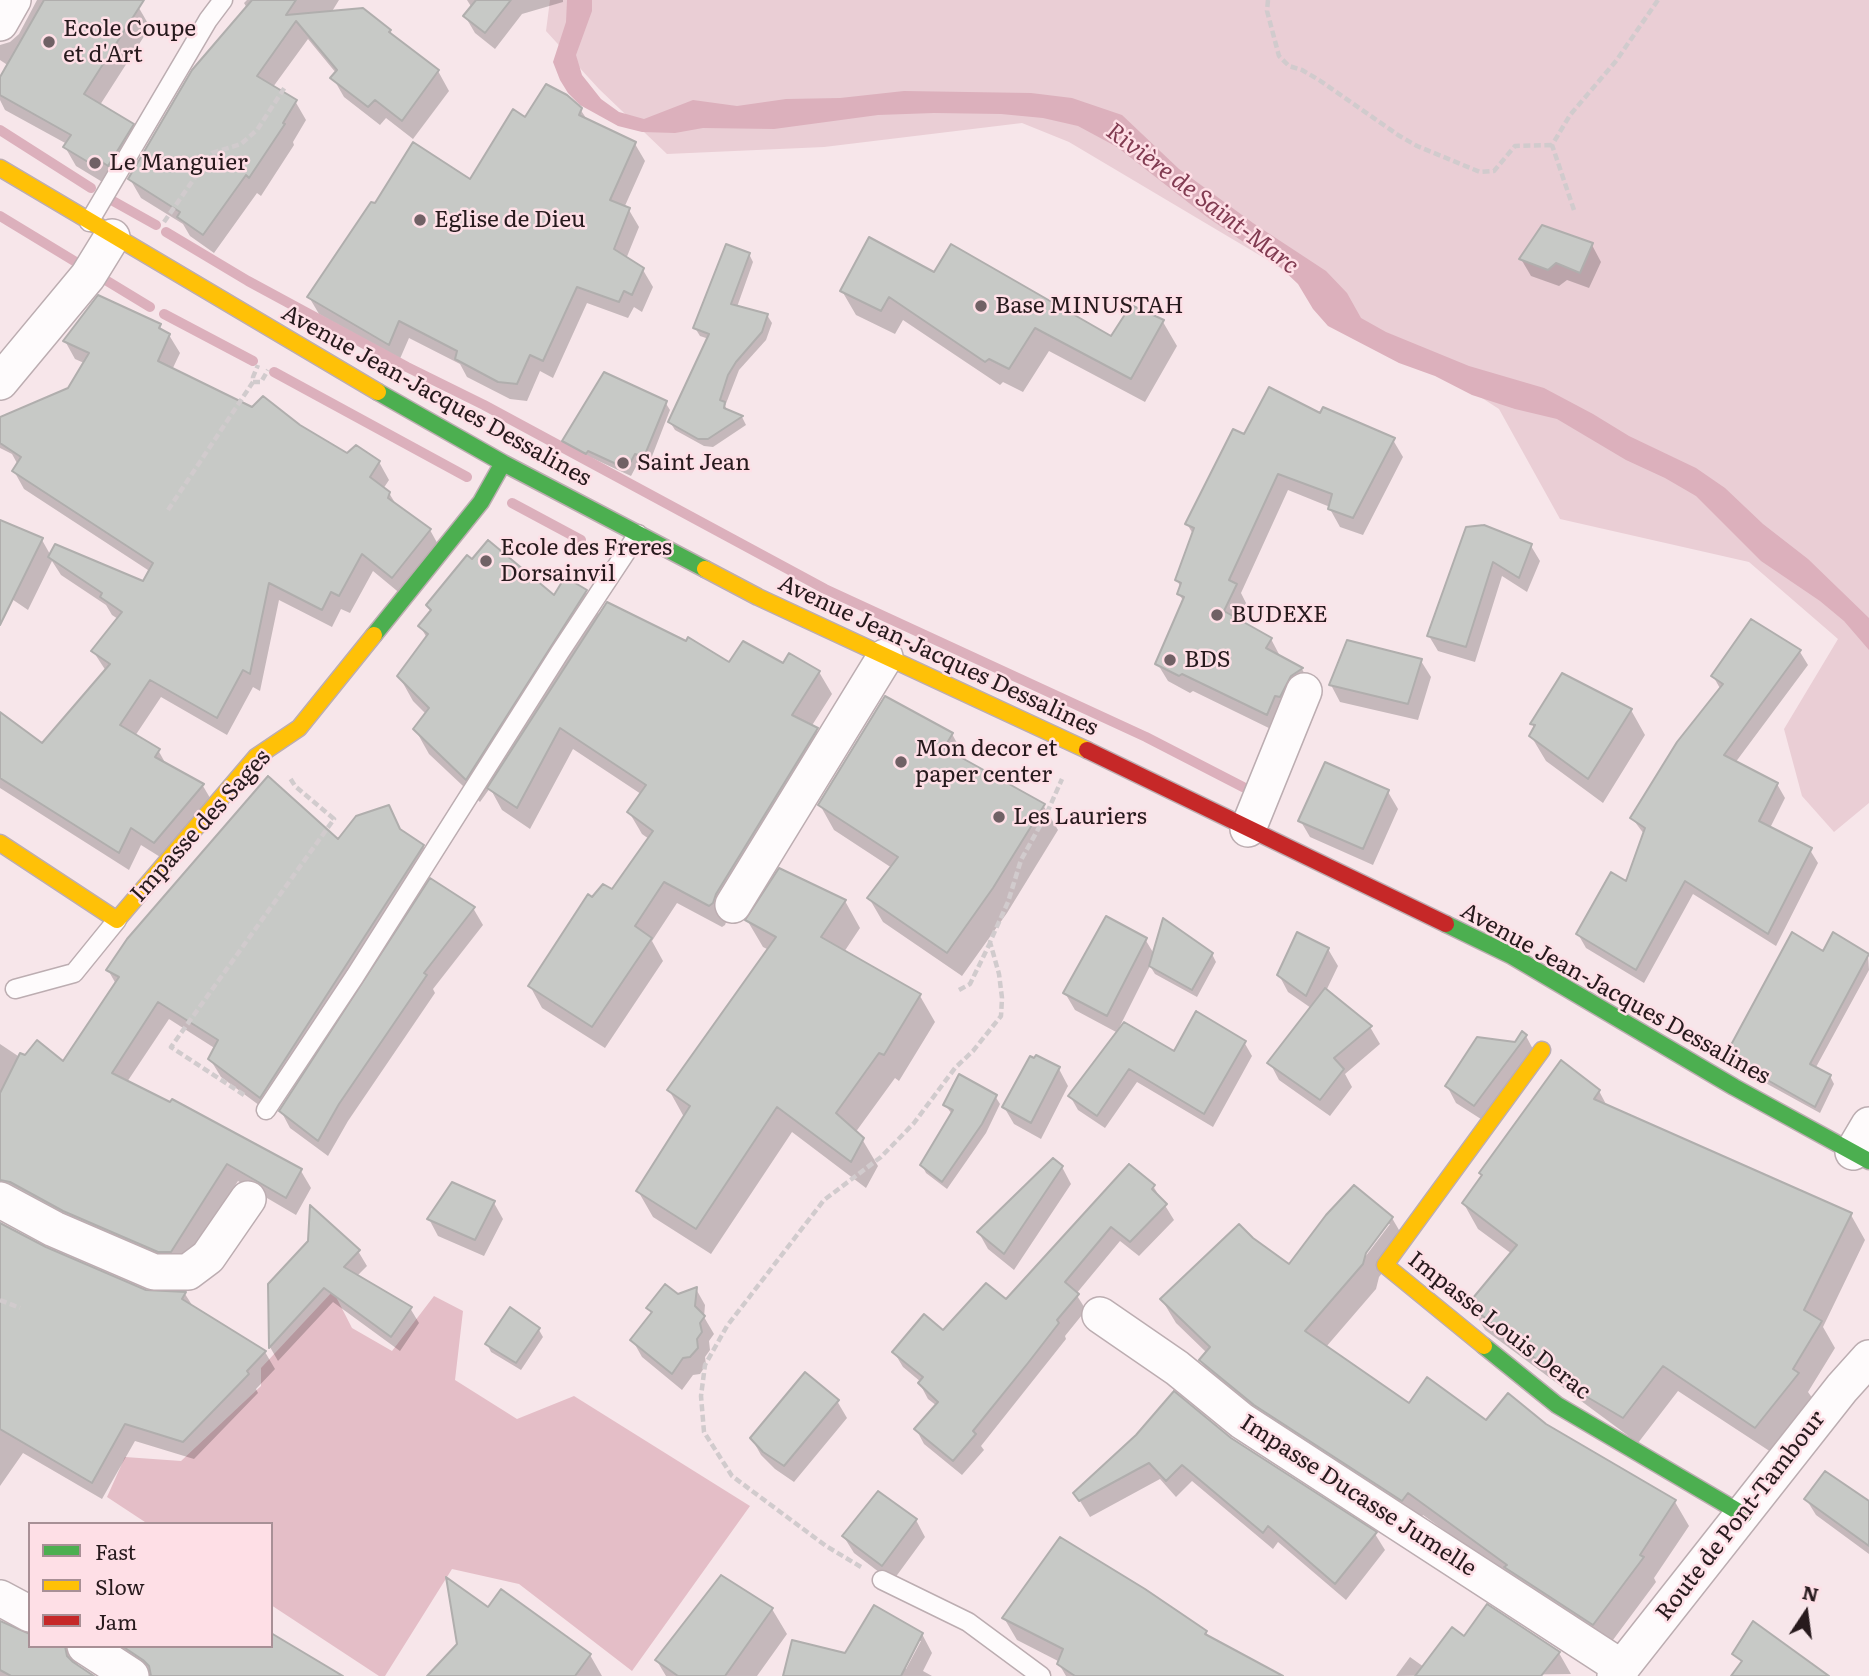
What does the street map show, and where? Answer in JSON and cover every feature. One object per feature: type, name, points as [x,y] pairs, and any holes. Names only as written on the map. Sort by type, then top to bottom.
[{"type":"street","points":[[0,23],[13,0]]},
{"type":"street","name":"Avenue Jean-Jacques Dessalines","points":[[0,168],[281,336],[503,463],[758,597],[1080,747],[1512,956],[1734,1087],[1864,1146]]},
{"type":"street","points":[[0,382],[90,272],[101,230]]},
{"type":"street","name":"Impasse des Sages","points":[[0,843],[117,919],[256,757],[299,728],[481,502],[503,463]]},
{"type":"street","points":[[733,905],[885,657]]},
{"type":"street","points":[[1248,829],[1304,691]]},
{"type":"street","name":"Impasse Louis Derac","points":[[1542,1050],[1385,1265],[1557,1405],[1744,1515]]},
{"type":"street","points":[[0,1200],[54,1229],[154,1272],[188,1272],[208,1257],[248,1199]]},
{"type":"street","name":"Impasse Ducasse Jumelle","points":[[1100,1314],[1177,1368],[1242,1421],[1618,1672]]},
{"type":"street","name":"Route de Pont-Tambour","points":[[1618,1672],[1842,1388],[1869,1358]]},
{"type":"street","points":[[0,1598],[28,1613]]},
{"type":"street","points":[[88,1648],[131,1676]]},
{"type":"lane","points":[[101,230],[208,20],[223,0]]},
{"type":"lane","points":[[266,1110],[417,881],[442,836],[638,534]]},
{"type":"lane","points":[[15,989],[74,973],[117,919]]},
{"type":"lane","points":[[882,1580],[968,1622],[1041,1676]]},
{"type":"path","points":[[1268,0],[1267,11],[1279,56],[1289,66],[1319,80],[1417,146],[1480,172],[1494,171],[1515,146],[1552,145]]},
{"type":"path","points":[[1574,210],[1552,145],[1570,115],[1616,61],[1658,0]]},
{"type":"path","points":[[143,255],[212,153],[241,144],[257,130],[285,87]]},
{"type":"path","points":[[168,510],[253,382],[260,361],[268,360],[281,336]]},
{"type":"path","points":[[266,1110],[171,1047],[334,819],[295,786],[271,747]]},
{"type":"path","points":[[959,990],[970,984],[1008,902],[1021,860],[1080,747]]},
{"type":"path","points":[[882,1580],[826,1546],[732,1476],[704,1432],[701,1396],[705,1365],[727,1326],[824,1200],[881,1157],[906,1131],[955,1068],[973,1051],[1001,1016],[999,974],[990,942]]},
{"type":"path","points":[[0,1300],[20,1308]]},
{"type":"shaded area","points":[[550,0],[1869,0],[1869,803],[1834,832],[1802,796],[1784,729],[1838,639],[1749,562],[1560,519],[1499,409],[1271,262],[1069,142],[1022,123],[824,147],[667,154],[599,89],[546,31]]},
{"type":"shaded area","points":[[333,1291],[352,1328],[392,1351],[434,1296],[463,1311],[455,1380],[517,1419],[574,1396],[750,1506],[632,1671],[519,1584],[452,1569],[385,1676],[379,1676],[273,1606],[273,1522],[145,1522],[107,1497],[125,1457],[181,1461],[261,1386],[261,1368]]},
{"type":"water","name":"Rivière de Saint-Marc","points":[[567,0],[592,0],[592,11],[576,55],[582,75],[601,99],[619,112],[644,119],[693,100],[737,106],[786,99],[840,98],[904,91],[1031,93],[1072,98],[1122,115],[1179,169],[1253,223],[1326,271],[1347,293],[1361,318],[1386,332],[1469,366],[1544,388],[1629,436],[1696,468],[1725,488],[1763,524],[1808,559],[1869,618],[1869,650],[1844,621],[1820,601],[1761,561],[1696,496],[1626,460],[1557,419],[1472,395],[1435,376],[1399,363],[1328,326],[1313,309],[1298,284],[1280,267],[1207,217],[1117,147],[1078,126],[1043,118],[1001,114],[934,113],[878,115],[774,129],[703,128],[675,133],[642,132],[618,126],[580,105],[560,80],[553,62],[566,22]]},
{"type":"building","points":[[44,0],[144,0],[84,94],[134,124],[108,166],[102,162],[98,168],[63,147],[71,135],[0,95],[0,77]]},
{"type":"building","points":[[252,0],[296,0],[286,15],[363,8],[391,30],[389,32],[439,70],[402,121],[375,100],[368,107],[330,78],[337,70],[296,21],[257,76],[297,100],[283,123],[285,124],[249,178],[246,175],[203,235],[177,217],[180,212],[128,179],[192,70]]},
{"type":"building","points":[[476,0],[511,0],[485,33],[463,16]]},
{"type":"building","points":[[546,84],[567,95],[582,108],[579,115],[636,142],[610,200],[630,208],[614,249],[644,268],[632,295],[624,291],[619,302],[577,287],[543,361],[530,355],[517,384],[498,382],[455,359],[457,351],[399,321],[389,345],[307,297],[371,202],[375,203],[413,142],[470,179],[513,109],[525,117]]},
{"type":"building","points":[[1542,225],[1593,243],[1580,273],[1556,263],[1548,270],[1519,259]]},
{"type":"building","points":[[869,237],[934,272],[951,244],[1111,336],[1131,305],[1164,320],[1131,379],[1035,328],[1009,369],[989,359],[985,362],[889,297],[881,311],[840,291]]},
{"type":"building","points":[[726,244],[750,253],[731,304],[768,314],[762,332],[728,375],[720,400],[725,402],[724,408],[743,416],[708,439],[698,439],[668,422],[709,334],[693,328]]},
{"type":"building","points":[[98,295],[161,324],[159,328],[170,334],[158,361],[252,407],[263,396],[300,425],[347,453],[356,445],[380,461],[370,477],[390,492],[388,498],[431,529],[392,578],[362,554],[339,596],[331,592],[322,610],[269,583],[250,674],[243,670],[217,718],[150,680],[120,725],[160,749],[155,757],[204,784],[154,843],[131,828],[119,853],[0,778],[0,712],[42,743],[110,664],[91,651],[122,612],[100,597],[102,593],[48,557],[55,544],[143,581],[153,563],[12,471],[21,457],[0,443],[0,417],[68,388],[89,353],[63,341]]},
{"type":"building","points":[[604,372],[667,401],[644,457],[635,454],[627,469],[588,451],[586,454],[562,441]]},
{"type":"building","points":[[1269,387],[1320,413],[1323,407],[1395,438],[1353,518],[1328,509],[1332,494],[1278,474],[1229,580],[1237,584],[1224,611],[1272,638],[1266,648],[1303,668],[1291,676],[1280,697],[1275,696],[1267,715],[1155,664],[1184,597],[1177,594],[1181,583],[1175,580],[1194,528],[1185,524],[1233,429],[1244,434]]},
{"type":"building","points":[[0,520],[43,538],[0,625]]},
{"type":"building","points":[[1484,525],[1532,544],[1519,578],[1493,562],[1466,647],[1427,636],[1466,527]]},
{"type":"building","points":[[488,540],[554,595],[565,577],[587,590],[466,780],[413,729],[429,708],[397,676],[428,634],[418,626],[431,610],[426,605],[467,555],[472,559]]},
{"type":"building","points":[[607,602],[686,641],[688,637],[729,662],[743,641],[783,663],[789,653],[820,671],[792,715],[818,728],[713,903],[709,906],[664,882],[635,926],[652,938],[592,1027],[528,986],[588,894],[592,897],[603,884],[612,889],[653,831],[627,812],[646,785],[560,728],[517,808],[487,788]]},
{"type":"building","points":[[1751,619],[1801,650],[1724,755],[1778,783],[1759,821],[1812,848],[1768,934],[1685,881],[1636,970],[1576,934],[1611,872],[1626,881],[1645,828],[1630,818],[1677,742],[1723,684],[1711,676]]},
{"type":"building","points":[[1347,640],[1422,659],[1408,704],[1329,685]]},
{"type":"building","points":[[1562,673],[1632,709],[1588,779],[1529,736],[1535,725],[1530,724]]},
{"type":"building","points":[[885,696],[953,733],[944,748],[1045,804],[993,888],[947,953],[867,898],[898,857],[818,805]]},
{"type":"building","points":[[1325,762],[1389,790],[1363,849],[1298,821]]},
{"type":"building","points":[[268,776],[338,839],[356,816],[389,805],[400,829],[424,845],[260,1098],[208,1059],[218,1040],[158,1002],[112,1073],[170,1102],[172,1099],[302,1169],[286,1198],[227,1164],[171,1252],[158,1252],[63,1211],[10,1182],[0,1180],[0,1093],[20,1053],[25,1055],[37,1040],[63,1061],[119,977],[106,970],[127,939]]},
{"type":"building","points":[[779,868],[846,900],[821,937],[921,994],[884,1055],[879,1053],[836,1113],[864,1138],[851,1162],[777,1107],[696,1229],[636,1191],[690,1106],[667,1090],[776,937],[745,920]]},
{"type":"building","points":[[430,878],[475,907],[424,973],[427,975],[339,1104],[318,1141],[279,1111]]},
{"type":"building","points":[[1106,916],[1147,938],[1107,1016],[1063,993]]},
{"type":"building","points":[[1163,918],[1213,953],[1192,990],[1149,966]]},
{"type":"building","points":[[1297,932],[1329,948],[1306,996],[1277,975]]},
{"type":"building","points":[[1792,932],[1823,951],[1833,932],[1869,954],[1810,1064],[1831,1075],[1815,1107],[1725,1056]]},
{"type":"building","points":[[1325,988],[1372,1026],[1334,1058],[1344,1069],[1320,1100],[1267,1063]]},
{"type":"building","points":[[1196,1011],[1246,1041],[1204,1114],[1129,1069],[1097,1116],[1068,1096],[1124,1022],[1174,1051]]},
{"type":"building","points":[[1522,1031],[1527,1035],[1474,1106],[1445,1086],[1477,1037],[1515,1042]]},
{"type":"building","points":[[1036,1055],[1060,1067],[1031,1123],[1002,1107],[1030,1056],[1034,1058]]},
{"type":"building","points":[[1561,1060],[1600,1090],[1594,1099],[1852,1213],[1804,1310],[1822,1321],[1793,1369],[1799,1373],[1755,1428],[1663,1366],[1623,1418],[1570,1387],[1468,1304],[1517,1245],[1462,1203],[1482,1175],[1479,1173]]},
{"type":"building","points":[[959,1074],[997,1095],[982,1124],[942,1182],[920,1165],[953,1110],[943,1105]]},
{"type":"building","points":[[1053,1158],[1063,1166],[1004,1254],[977,1232]]},
{"type":"building","points":[[1129,1164],[1155,1185],[1152,1189],[1167,1204],[1130,1242],[1111,1227],[1065,1282],[1079,1294],[973,1431],[976,1434],[953,1461],[914,1429],[938,1402],[918,1383],[923,1377],[892,1352],[924,1314],[943,1330],[986,1283],[1006,1299]]},
{"type":"building","points":[[452,1182],[495,1201],[475,1240],[427,1219]]},
{"type":"building","points":[[1354,1185],[1393,1217],[1366,1253],[1363,1264],[1305,1331],[1409,1403],[1427,1377],[1486,1420],[1508,1393],[1546,1424],[1676,1500],[1640,1555],[1644,1557],[1593,1625],[1504,1567],[1507,1565],[1408,1493],[1402,1501],[1254,1405],[1199,1360],[1210,1347],[1160,1299],[1239,1224],[1253,1238],[1289,1264],[1326,1215]]},
{"type":"building","points":[[310,1205],[360,1250],[344,1267],[412,1307],[391,1337],[324,1288],[269,1348],[268,1284],[308,1241]]},
{"type":"building","points":[[0,1223],[46,1247],[146,1290],[186,1292],[182,1299],[266,1351],[247,1371],[249,1374],[183,1442],[125,1424],[92,1483],[0,1429]]},
{"type":"building","points":[[665,1284],[678,1294],[697,1287],[695,1306],[705,1316],[700,1323],[702,1332],[697,1339],[698,1348],[690,1357],[683,1358],[672,1374],[630,1340],[652,1312],[646,1308]]},
{"type":"building","points":[[510,1307],[540,1328],[516,1363],[485,1344]]},
{"type":"building","points":[[805,1372],[839,1400],[784,1466],[763,1452],[750,1438]]},
{"type":"building","points":[[1174,1391],[1231,1438],[1377,1532],[1335,1584],[1268,1526],[1263,1533],[1182,1465],[1166,1481],[1149,1463],[1079,1501],[1073,1493],[1136,1435]]},
{"type":"building","points":[[1825,1471],[1869,1501],[1869,1546],[1804,1499]]},
{"type":"building","points":[[878,1491],[917,1519],[882,1566],[842,1536]]},
{"type":"building","points":[[1060,1537],[1145,1589],[1207,1631],[1205,1634],[1283,1676],[1075,1676],[1057,1664],[1063,1649],[1002,1618]]},
{"type":"building","points":[[721,1575],[773,1608],[725,1676],[678,1676],[655,1660]]},
{"type":"building","points":[[446,1577],[488,1607],[501,1589],[591,1654],[575,1676],[427,1676],[457,1644]]},
{"type":"building","points":[[1487,1604],[1560,1652],[1541,1676],[1415,1676],[1452,1627],[1464,1636]]},
{"type":"building","points":[[874,1605],[923,1633],[901,1676],[783,1676],[792,1640],[845,1653]]},
{"type":"building","points":[[0,1621],[28,1633],[28,1648],[65,1648],[67,1656],[73,1662],[94,1676],[11,1676],[0,1670]]},
{"type":"building","points":[[1753,1621],[1829,1676],[1731,1676],[1742,1661],[1732,1654]]},
{"type":"building","points":[[273,1634],[343,1676],[151,1676],[149,1666],[125,1648],[273,1648]]},
{"type":"waterway","points":[[0,130],[91,188]]},
{"type":"waterway","points":[[113,201],[156,225]]},
{"type":"waterway","points":[[0,216],[150,307]]},
{"type":"waterway","points":[[166,232],[248,281],[825,589],[1146,737],[1243,787]]},
{"type":"waterway","points":[[164,314],[253,361]]},
{"type":"waterway","points":[[274,372],[467,477]]},
{"type":"waterway","points":[[512,503],[581,540]]},
{"type":"traffic: fast","points":[[378,392],[503,463],[705,569]]},
{"type":"traffic: fast","points":[[374,635],[481,502],[503,463]]},
{"type":"traffic: fast","points":[[1446,924],[1512,956],[1734,1087],[1869,1161]]},
{"type":"traffic: fast","points":[[1484,1346],[1557,1405],[1744,1515]]},
{"type":"traffic: slow","points":[[0,168],[378,392]]},
{"type":"traffic: slow","points":[[705,569],[758,597],[1087,750]]},
{"type":"traffic: slow","points":[[0,843],[117,920],[256,757],[299,728],[374,635]]},
{"type":"traffic: slow","points":[[1484,1346],[1385,1265],[1542,1050]]},
{"type":"traffic: jam","points":[[1087,750],[1446,924]]},
{"type":"place","name":"Ecole Coupe et d'Art","points":[[49,42]]},
{"type":"place","name":"Le Manguier","points":[[95,163]]},
{"type":"place","name":"Eglise de Dieu","points":[[420,220]]},
{"type":"place","name":"Base MINUSTAH","points":[[981,306]]},
{"type":"place","name":"Saint Jean","points":[[623,463]]},
{"type":"place","name":"Ecole des Freres Dorsainvil","points":[[486,561]]},
{"type":"place","name":"BUDEXE","points":[[1217,615]]},
{"type":"place","name":"BDS","points":[[1170,660]]},
{"type":"place","name":"Mon decor et paper center","points":[[901,762]]},
{"type":"place","name":"Les Lauriers","points":[[999,817]]}]
